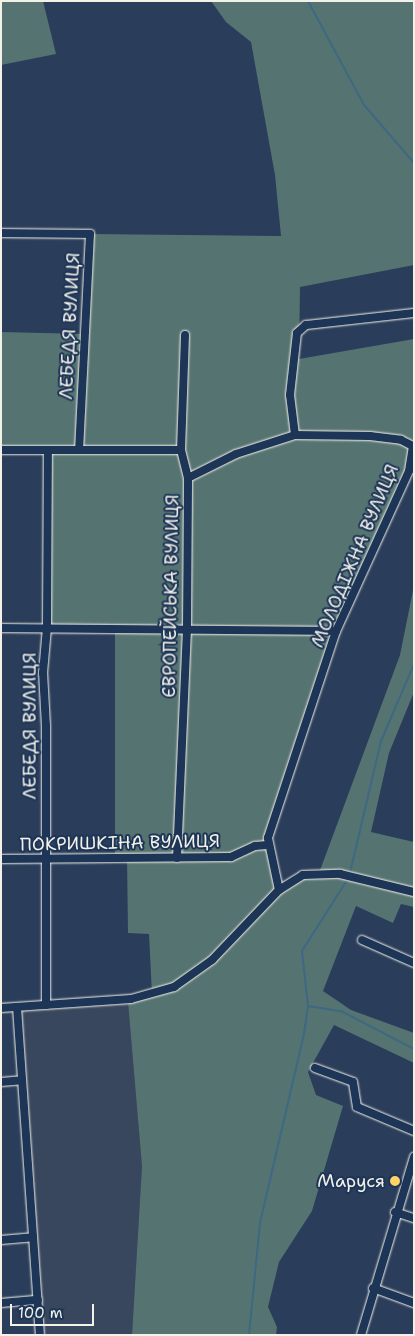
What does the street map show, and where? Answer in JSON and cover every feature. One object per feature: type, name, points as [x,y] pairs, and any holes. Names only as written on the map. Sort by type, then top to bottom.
[{"type":"street","name":"ЛЕБЕДЯ ВУЛИЦЯ","points":[[1,232],[90,234],[79,450]]},
{"type":"street","points":[[188,478],[236,454],[295,435],[290,395],[297,333],[306,325],[414,313]]},
{"type":"street","name":"ЄВРОПЕЙСЬКА ВУЛИЦЯ","points":[[177,858],[187,628],[188,478],[181,450],[185,334]]},
{"type":"street","name":"МОЛОДІЖНА ВУЛИЦЯ","points":[[267,845],[336,631],[408,471],[413,446],[400,440],[370,436],[295,435]]},
{"type":"street","points":[[1,450],[181,450]]},
{"type":"street","name":"ЛЕБЕДЯ ВУЛИЦЯ","points":[[46,1003],[44,859],[46,726],[43,673],[47,627],[48,450]]},
{"type":"street","points":[[1,628],[187,628],[336,631]]},
{"type":"street","points":[[267,845],[280,890]]},
{"type":"street","name":"ПОКРИШКІНА ВУЛИЦЯ","points":[[1,859],[231,857],[255,846],[267,845]]},
{"type":"street","points":[[1,1008],[152,995],[174,987],[212,960],[280,890],[303,875],[340,874],[414,892]]},
{"type":"street","points":[[362,940],[414,963]]},
{"type":"street","points":[[17,1007],[40,1335]]},
{"type":"street","points":[[315,1068],[354,1082],[357,1107],[414,1131]]},
{"type":"street","points":[[1,1082],[22,1080]]},
{"type":"street","points":[[361,1335],[395,1212],[414,1157]]},
{"type":"street","points":[[395,1212],[414,1218]]},
{"type":"street","points":[[1,1240],[33,1237]]},
{"type":"street","points":[[373,1288],[414,1303]]},
{"type":"street","points":[[1,1303],[38,1300]]},
{"type":"shaded area","points":[[128,1002],[142,1166],[132,1335],[43,1335],[21,1010]]},
{"type":"green space","points":[[1,1],[43,1],[56,54],[1,65]]},
{"type":"green space","points":[[211,1],[414,1],[414,265],[300,287],[299,359],[414,339],[414,445],[409,471],[336,631],[268,838],[279,889],[291,880],[319,873],[400,655],[414,585],[414,692],[389,753],[371,832],[414,842],[414,907],[401,904],[393,923],[356,906],[323,991],[351,1010],[414,1033],[414,1063],[334,1025],[308,1072],[316,1095],[343,1106],[312,1211],[279,1262],[268,1307],[277,1327],[276,1335],[132,1335],[142,1166],[128,1002],[161,994],[152,995],[149,934],[128,933],[127,859],[115,859],[115,627],[47,627],[48,450],[1,450],[1,332],[85,334],[90,234],[281,236],[275,175],[251,42],[226,22]]},
{"type":"waterway","points":[[308,1],[364,105],[414,163]]},
{"type":"waterway","points":[[350,873],[381,741],[414,664]]},
{"type":"waterway","points":[[249,1335],[260,1223],[304,1034],[308,1006],[302,951],[349,877]]},
{"type":"waterway","points":[[308,1006],[341,1011],[414,1049]]},
{"type":"place","name":"Маруся","points":[[395,1181]]}]
